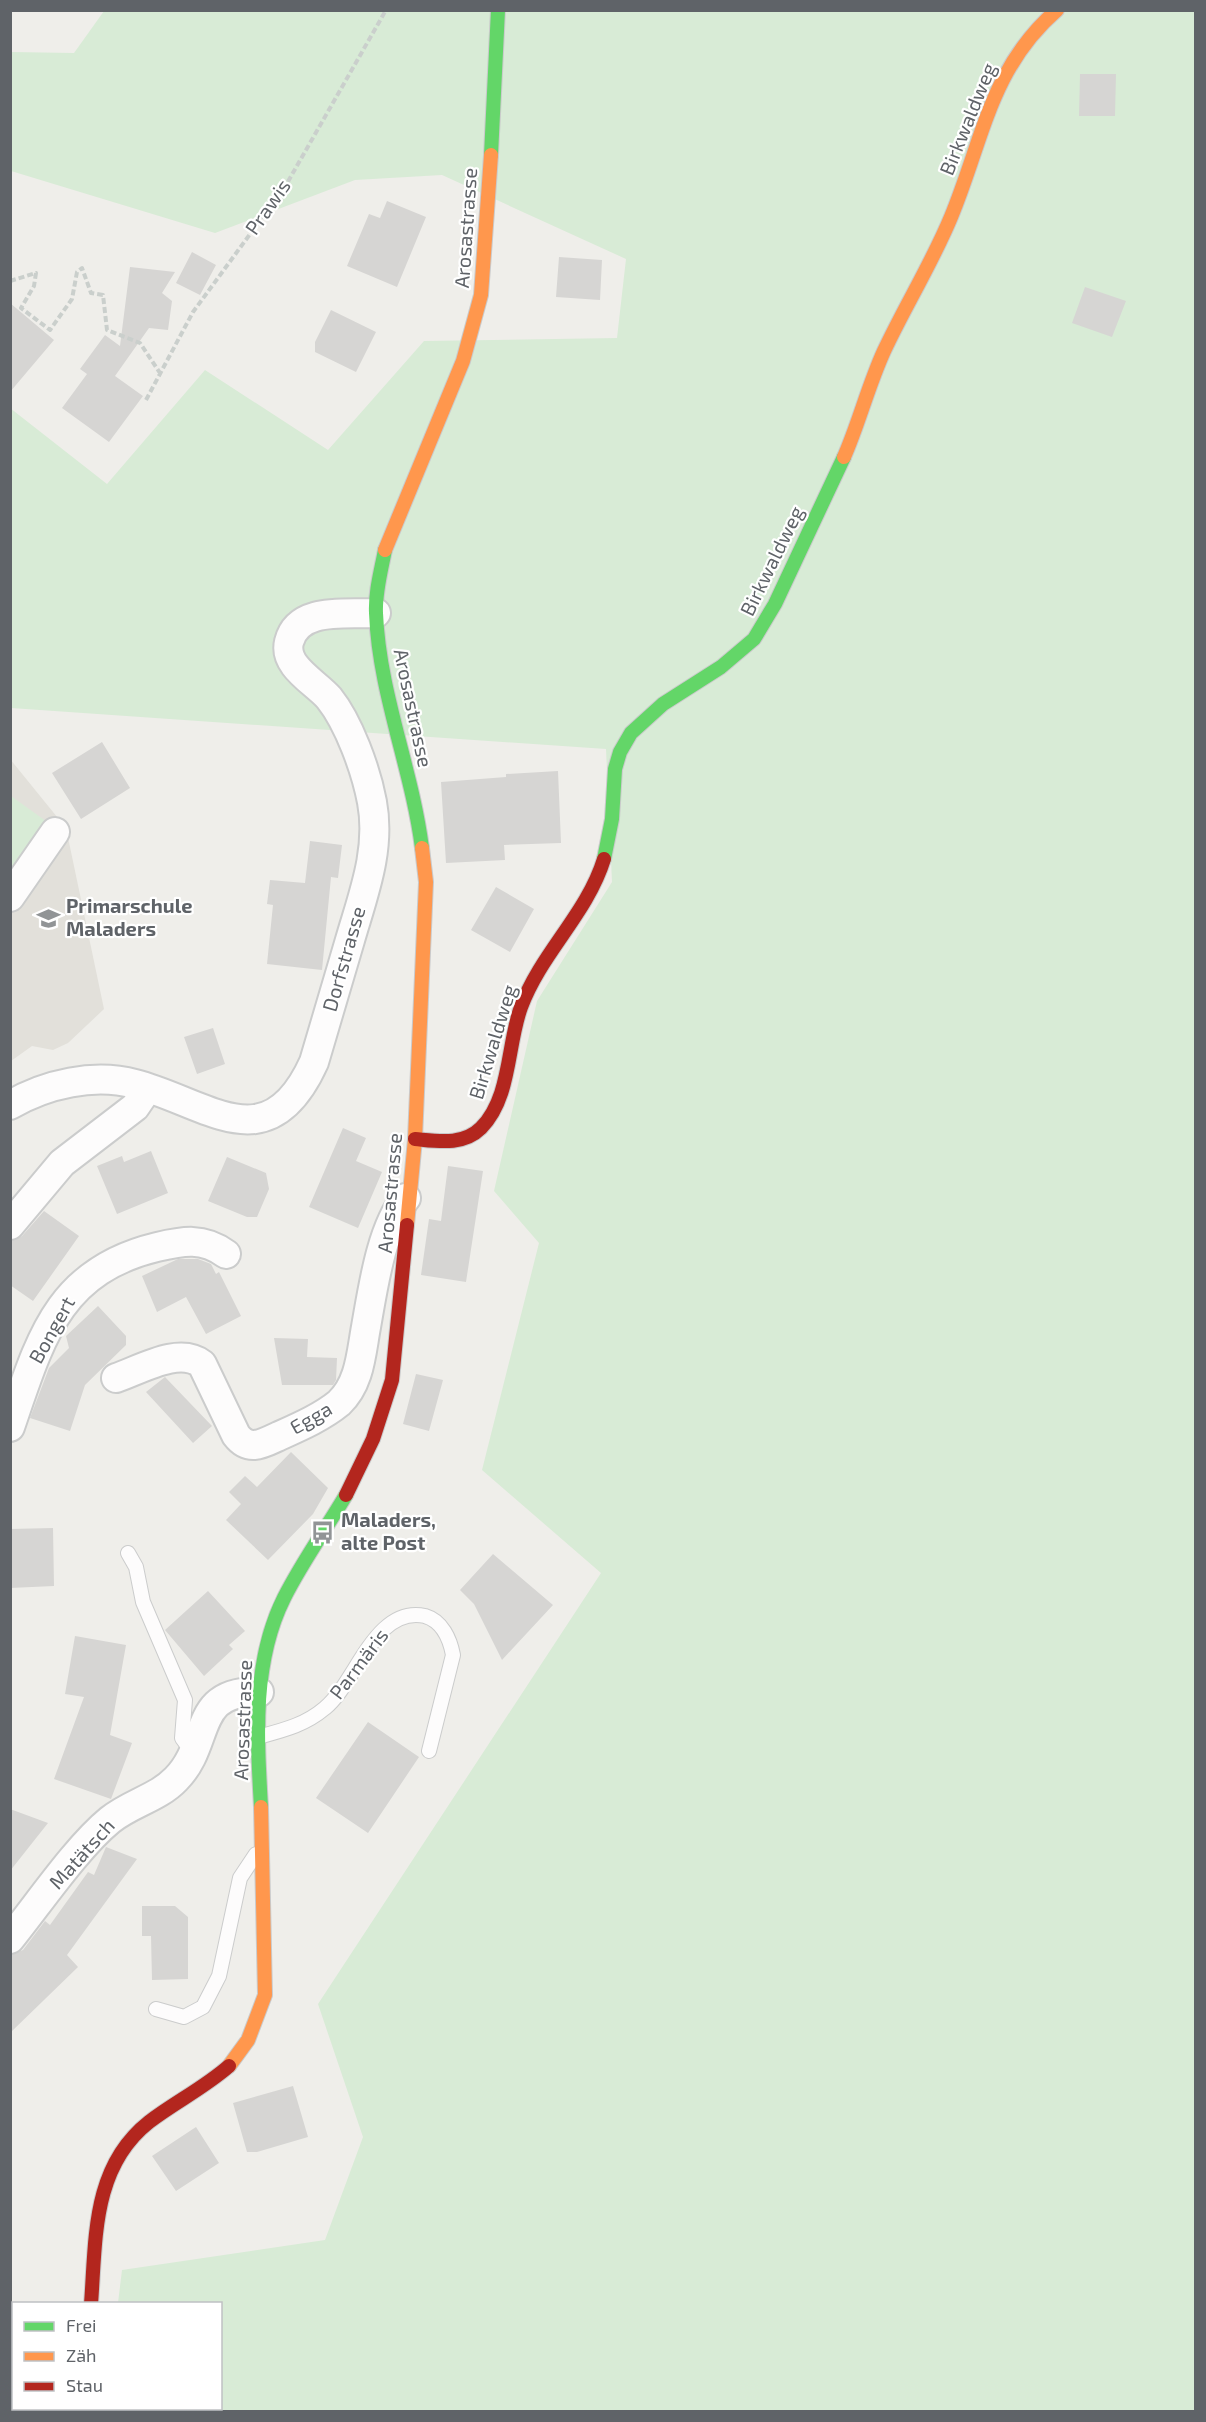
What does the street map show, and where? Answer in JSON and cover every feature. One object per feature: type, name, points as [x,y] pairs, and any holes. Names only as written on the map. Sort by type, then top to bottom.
[{"type":"main road","name":"Arosastrasse","points":[[91,2302],[101,2202],[105,2184],[118,2155],[149,2120],[208,2083],[230,2064],[244,2047],[260,2013],[265,1995],[258,1737],[262,1658],[274,1618],[299,1571],[354,1482],[383,1417],[392,1380],[415,1139],[425,909],[424,857],[415,805],[387,693],[376,613],[377,588],[387,543],[463,361],[481,296],[486,251],[498,10]]},
{"type":"main road","name":"Birkwaldweg","points":[[415,1139],[448,1142],[463,1139],[476,1133],[494,1111],[521,1007],[546,957],[590,890],[602,866],[612,819],[613,776],[620,752],[633,731],[650,715],[741,653],[770,616],[844,457],[882,356],[951,217],[999,86],[1018,48],[1044,20],[1058,10]]},
{"type":"street","name":"Dorfstrasse","points":[[10,1105],[40,1090],[80,1082],[133,1083],[224,1118],[243,1122],[267,1115],[286,1104],[304,1085],[314,1062],[370,870],[376,832],[372,800],[343,717],[320,689],[292,663],[288,644],[295,627],[310,616],[376,613]]},
{"type":"street","points":[[10,897],[55,832]]},
{"type":"street","points":[[10,1225],[62,1163],[135,1107],[148,1088]]},
{"type":"street","name":"Egga","points":[[116,1378],[179,1356],[193,1357],[202,1364],[236,1436],[243,1444],[256,1447],[307,1423],[338,1403],[351,1388],[358,1372],[374,1284],[396,1210],[411,1191]]},
{"type":"street","name":"Bongert","points":[[10,1427],[38,1351],[52,1322],[71,1293],[89,1275],[143,1250],[194,1240],[213,1244],[226,1254]]},
{"type":"street","name":"Matätsch","points":[[10,1939],[102,1827],[128,1807],[169,1786],[180,1775],[193,1753],[207,1718],[222,1699],[236,1692],[259,1692]]},
{"type":"lane","points":[[128,1553],[136,1567],[143,1602],[185,1700],[182,1738],[193,1753]]},
{"type":"lane","name":"Parmäris","points":[[258,1737],[295,1728],[320,1712],[334,1699],[376,1637],[389,1624],[402,1617],[417,1615],[430,1618],[441,1627],[450,1641],[453,1655],[429,1751]]},
{"type":"lane","points":[[156,2009],[184,2017],[202,2007],[219,1976],[240,1878],[262,1845]]},
{"type":"path","name":"Prawis","points":[[146,400],[193,312],[286,185],[386,10]]},
{"type":"path","points":[[10,281],[36,273],[34,286],[21,308],[50,330],[72,299],[77,272],[82,268],[91,293],[103,295],[107,330],[140,344],[160,373]]},
{"type":"shaded area","name":"Primarschule Maladers","points":[[10,759],[66,828],[104,1009],[68,1043],[53,1050],[32,1046],[11,1061]]},
{"type":"green space","points":[[104,11],[1195,11],[1195,2411],[105,2411],[222,2410],[222,2302],[118,2302],[122,2270],[325,2240],[363,2137],[318,2004],[601,1573],[482,1470],[539,1243],[494,1191],[537,1001],[612,882],[606,749],[11,708],[10,408],[107,484],[205,370],[328,450],[424,341],[617,338],[626,259],[442,175],[355,180],[215,233],[11,171],[11,52],[74,53]]},
{"type":"green space","points":[[11,796],[50,824],[11,880]]},
{"type":"building","points":[[1080,74],[1116,74],[1115,116],[1079,116]]},
{"type":"building","points":[[387,201],[426,217],[397,287],[347,266],[369,214],[380,218]]},
{"type":"building","points":[[192,252],[216,265],[200,295],[176,283]]},
{"type":"building","points":[[559,257],[602,260],[600,300],[556,297]]},
{"type":"building","points":[[130,267],[175,272],[162,293],[172,301],[168,330],[149,328],[115,376],[143,396],[109,442],[62,408],[87,374],[80,369],[105,335],[120,346]]},
{"type":"building","points":[[1085,287],[1126,301],[1112,337],[1072,323]]},
{"type":"building","points":[[10,303],[54,340],[10,392]]},
{"type":"building","points":[[331,310],[376,332],[356,372],[315,352],[315,342]]},
{"type":"building","points":[[102,742],[130,788],[81,819],[52,773]]},
{"type":"building","points":[[558,771],[561,843],[504,845],[505,860],[446,863],[441,782],[506,777],[506,774]]},
{"type":"building","points":[[310,841],[342,845],[338,878],[331,877],[322,970],[267,964],[273,905],[267,904],[270,880],[305,883]]},
{"type":"building","points":[[496,887],[534,909],[510,952],[471,930]]},
{"type":"building","points":[[213,1028],[225,1064],[197,1074],[184,1037]]},
{"type":"building","points":[[343,1128],[366,1138],[356,1161],[382,1172],[358,1228],[309,1207]]},
{"type":"building","points":[[151,1151],[168,1193],[117,1214],[97,1166],[122,1156],[124,1162]]},
{"type":"building","points":[[227,1157],[266,1173],[269,1189],[257,1217],[247,1217],[208,1201]]},
{"type":"building","points":[[448,1166],[483,1171],[466,1282],[421,1275],[429,1219],[441,1221]]},
{"type":"building","points":[[44,1211],[79,1236],[33,1301],[10,1285],[10,1241],[22,1236]]},
{"type":"building","points":[[178,1259],[198,1259],[211,1264],[216,1274],[219,1272],[241,1316],[206,1334],[186,1297],[157,1312],[142,1276]]},
{"type":"building","points":[[98,1306],[126,1336],[126,1345],[85,1385],[70,1431],[30,1418],[49,1368],[69,1348],[66,1336]]},
{"type":"building","points":[[274,1338],[308,1339],[307,1357],[337,1358],[336,1380],[333,1385],[282,1385]]},
{"type":"building","points":[[416,1374],[443,1380],[429,1431],[403,1424]]},
{"type":"building","points":[[165,1377],[212,1426],[193,1443],[146,1392]]},
{"type":"building","points":[[291,1452],[328,1488],[313,1514],[268,1560],[226,1520],[241,1504],[229,1492],[245,1476],[257,1487]]},
{"type":"building","points":[[53,1528],[54,1586],[10,1588],[10,1529]]},
{"type":"building","points":[[493,1554],[553,1605],[502,1660],[474,1604],[460,1590]]},
{"type":"building","points":[[208,1591],[245,1631],[229,1645],[233,1649],[204,1676],[165,1630]]},
{"type":"building","points":[[75,1636],[126,1645],[110,1735],[132,1743],[111,1799],[54,1779],[84,1697],[65,1694]]},
{"type":"building","points":[[368,1722],[419,1757],[368,1833],[316,1798]]},
{"type":"building","points":[[10,1809],[48,1823],[10,1871]]},
{"type":"building","points":[[106,1847],[137,1859],[67,1955],[78,1967],[10,2033],[10,1955],[23,1950],[45,1921],[50,1925],[88,1872],[94,1875]]},
{"type":"building","points":[[142,1906],[175,1906],[188,1917],[188,1979],[152,1980],[151,1936],[142,1936]]},
{"type":"building","points":[[293,2086],[308,2137],[257,2152],[247,2152],[233,2103]]},
{"type":"building","points":[[196,2127],[219,2163],[176,2191],[152,2156]]},
{"type":"traffic: fast","points":[[491,155],[498,10]]},
{"type":"traffic: fast","points":[[604,859],[612,819],[615,769],[620,752],[631,733],[663,704],[721,667],[754,639],[775,604],[844,457]]},
{"type":"traffic: fast","points":[[385,550],[376,597],[378,643],[422,848]]},
{"type":"traffic: fast","points":[[261,1807],[258,1727],[266,1648],[284,1598],[346,1495]]},
{"type":"traffic: slow","points":[[844,457],[884,351],[951,217],[1002,81],[1035,32],[1057,10]]},
{"type":"traffic: slow","points":[[385,550],[463,361],[481,295],[491,155]]},
{"type":"traffic: slow","points":[[407,1225],[415,1139],[426,882],[422,848]]},
{"type":"traffic: slow","points":[[229,2066],[248,2040],[265,1995],[261,1807]]},
{"type":"traffic: jam","points":[[415,1139],[450,1141],[466,1138],[481,1128],[491,1116],[503,1087],[521,1007],[540,969],[587,898],[604,859]]},
{"type":"traffic: jam","points":[[346,1495],[373,1439],[392,1380],[407,1225]]},
{"type":"traffic: jam","points":[[91,2302],[100,2205],[117,2160],[130,2140],[149,2122],[229,2066]]},
{"type":"place","name":"Primarschule Maladers","points":[[48,918]]},
{"type":"place","name":"Maladers, alte Post","points":[[323,1532]]}]
